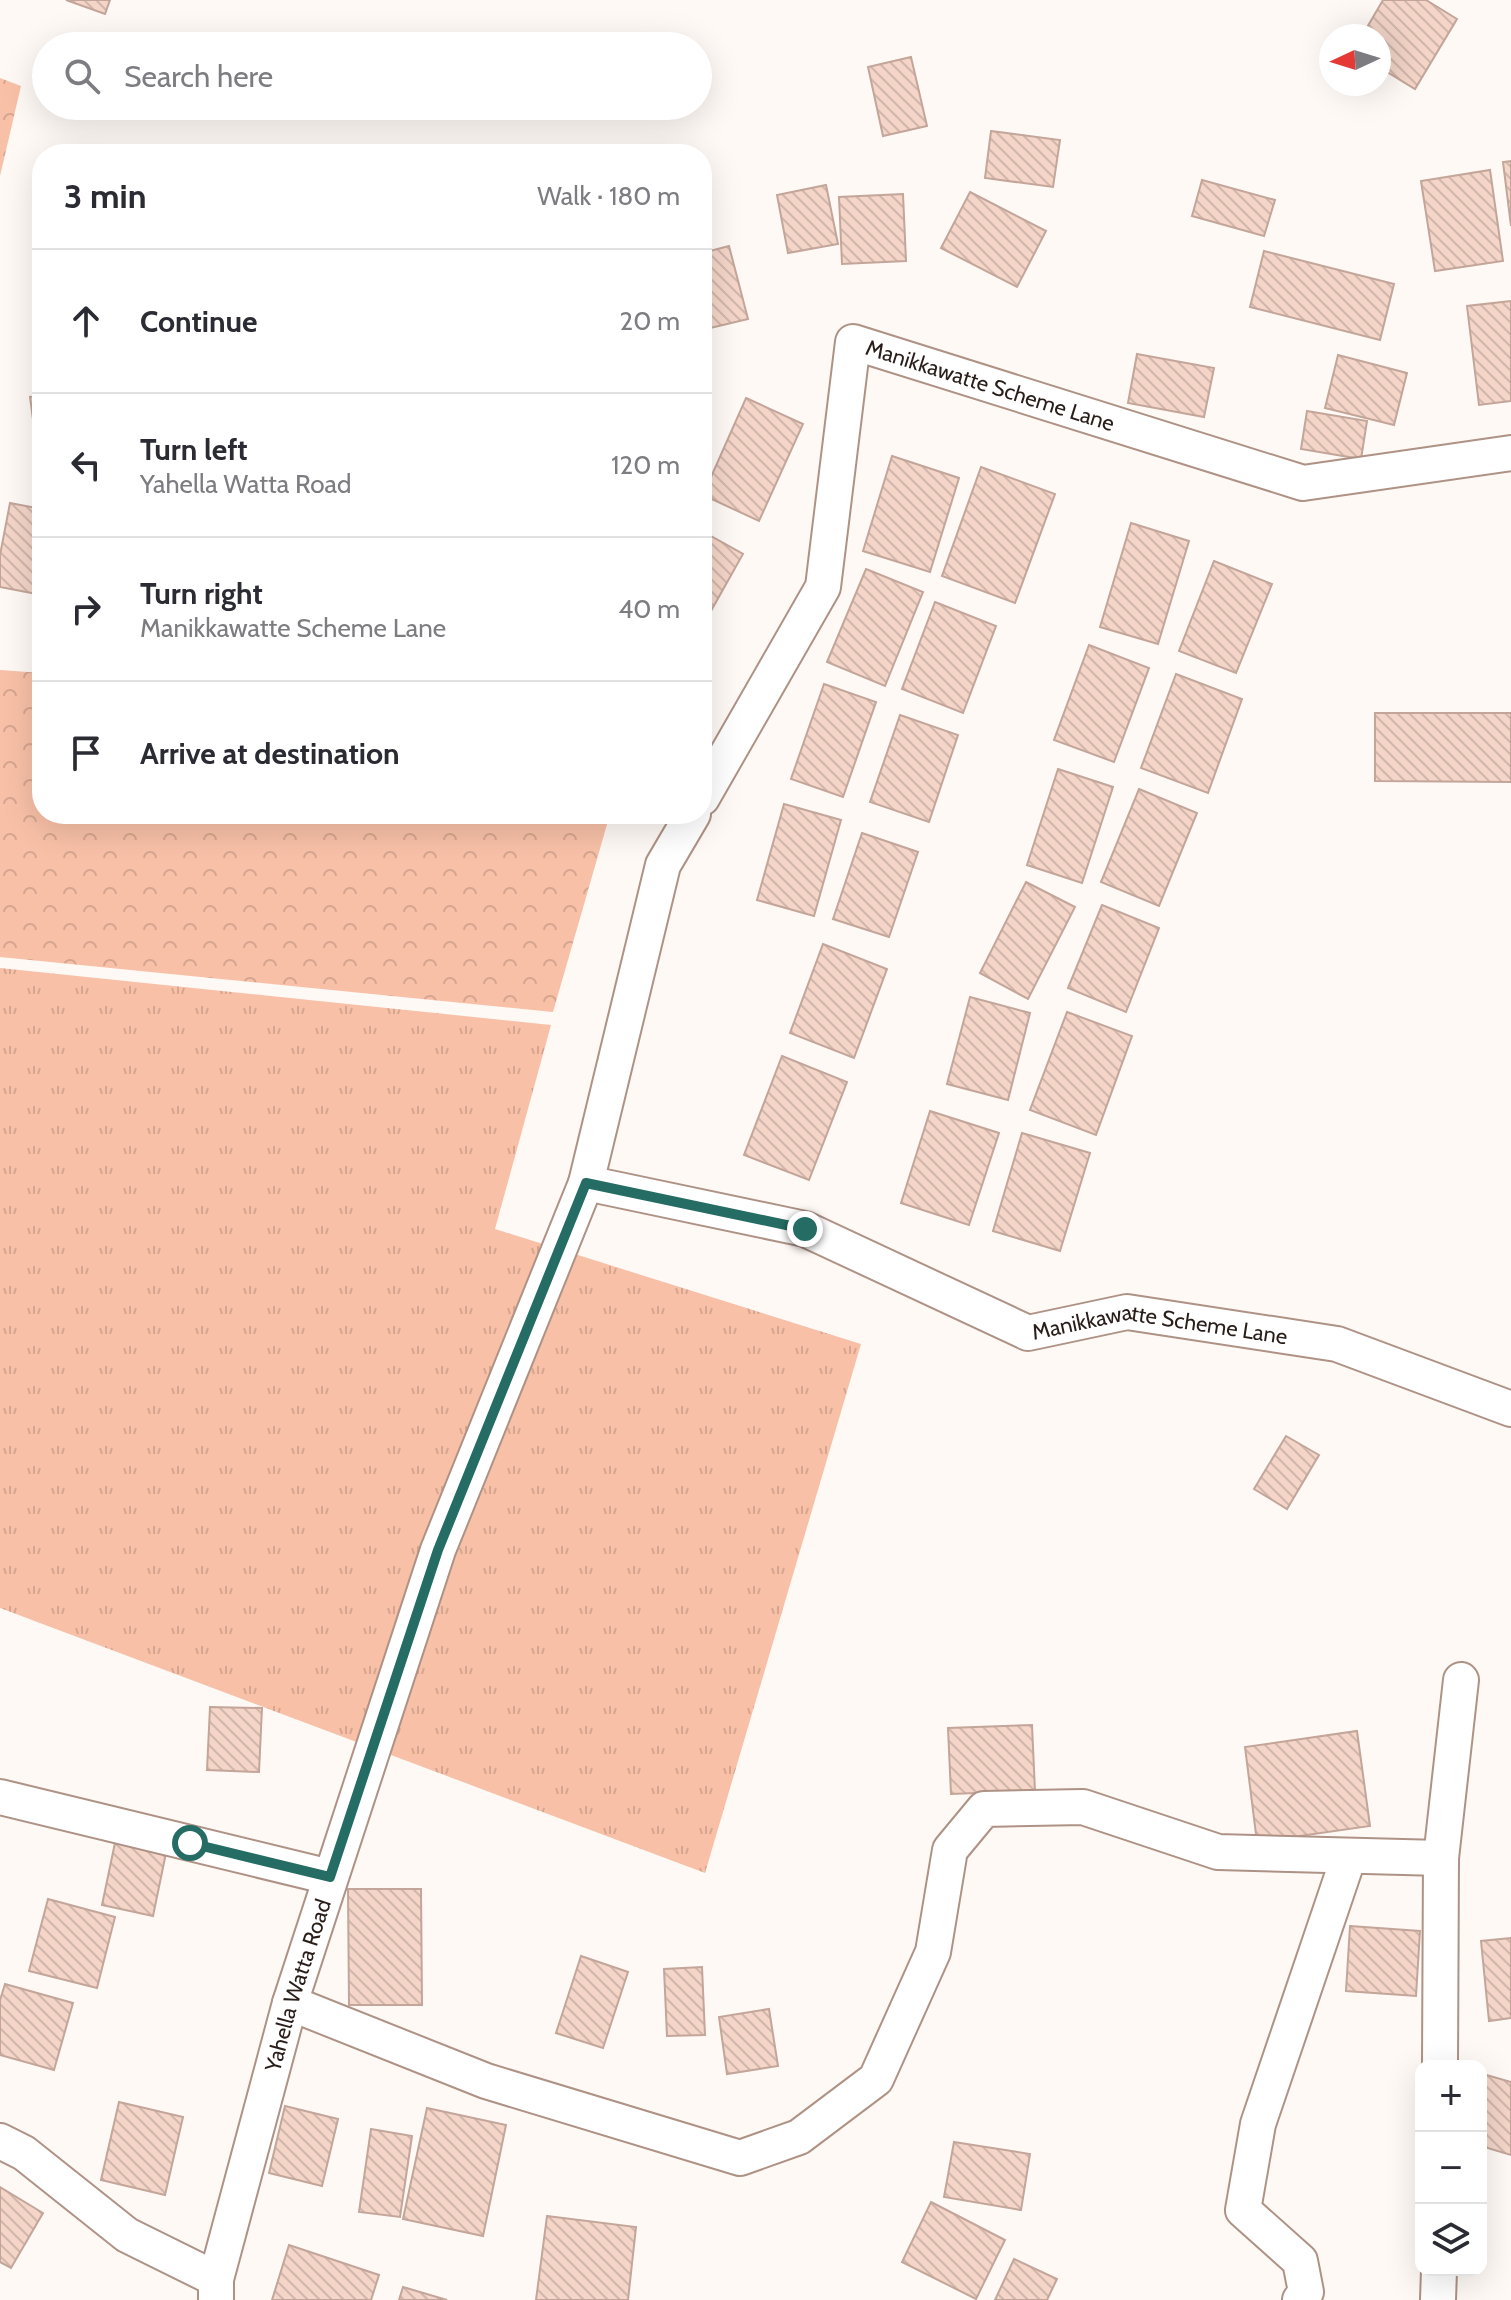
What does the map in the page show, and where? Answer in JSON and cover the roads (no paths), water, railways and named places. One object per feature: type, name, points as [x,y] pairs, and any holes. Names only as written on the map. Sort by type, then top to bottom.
[{"type":"street","name":"Manikkawatte Scheme Lane","points":[[712,781],[823,587],[853,342],[1303,483],[1511,453]]},
{"type":"street","points":[[586,1183],[663,865],[687,824]]},
{"type":"street","name":"Manikkawatte Scheme Lane","points":[[586,1183],[805,1229],[1028,1333],[1127,1312],[1322,1342],[1511,1409]]},
{"type":"street","name":"Yahella Watta Road","points":[[216,2289],[290,2003],[438,1550],[586,1183]]},
{"type":"street","points":[[1440,2060],[1441,1858],[1461,1680]]},
{"type":"street","points":[[0,1797],[330,1877]]},
{"type":"street","points":[[290,2003],[486,2081],[740,2158],[799,2137],[876,2079],[933,1952],[950,1850],[984,1809],[1083,1807],[1218,1852],[1441,1858]]},
{"type":"street","points":[[1300,2300],[1306,2292],[1300,2261],[1243,2210],[1258,2124],[1349,1856]]},
{"type":"street","points":[[0,2141],[24,2153],[127,2235],[216,2289]]},
{"type":"street","points":[[1438,2300],[1439,2276]]}]
